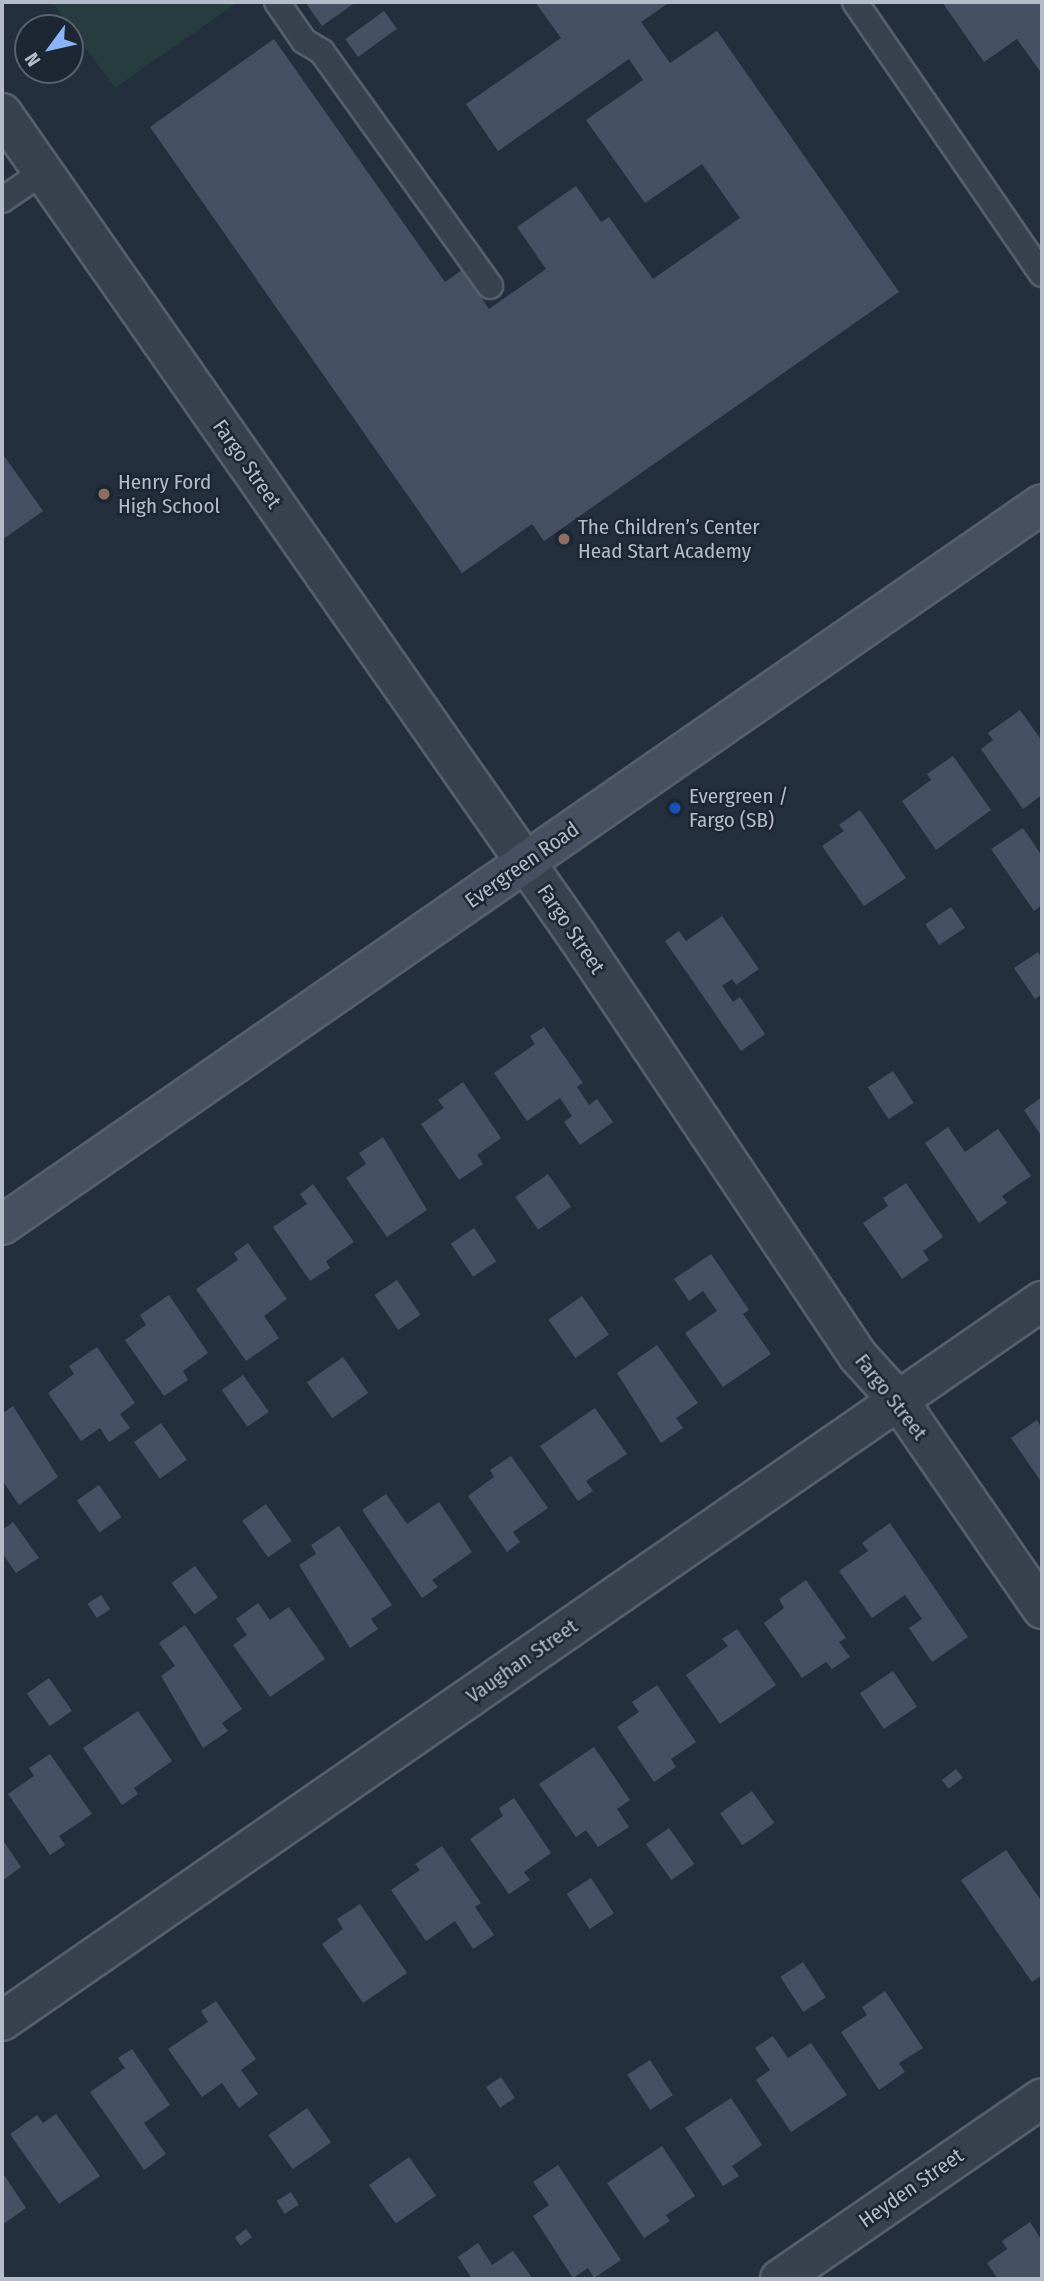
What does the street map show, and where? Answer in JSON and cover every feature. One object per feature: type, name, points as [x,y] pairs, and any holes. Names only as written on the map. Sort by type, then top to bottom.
[{"type":"street","name":"Fargo Street","points":[[2,113],[526,863],[858,1356],[898,1400],[1042,1609]]},
{"type":"street","name":"Evergreen Road","points":[[2,1225],[1042,504]]},
{"type":"street","name":"Vaughan Street","points":[[2,2021],[1042,1301]]},
{"type":"street","name":"Heyden Street","points":[[780,2279],[1042,2098]]},
{"type":"lane","points":[[276,2],[304,41],[322,52],[490,286]]},
{"type":"lane","points":[[855,2],[1042,274]]},
{"type":"lane","points":[[2,200],[43,172]]},
{"type":"green space","points":[[52,2],[238,2],[115,88],[84,46],[84,14],[61,14]]},
{"type":"building","points":[[305,2],[356,2],[322,26]]},
{"type":"building","points":[[535,2],[670,2],[641,22],[670,63],[717,31],[899,292],[544,541],[532,524],[462,573],[150,127],[274,39],[445,282],[462,270],[489,309],[546,269],[517,227],[576,186],[601,222],[609,217],[653,279],[740,218],[702,164],[645,203],[586,120],[643,80],[629,59],[498,151],[466,104],[561,38]]},
{"type":"building","points":[[942,2],[1042,2],[1042,74],[1017,39],[984,62]]},
{"type":"building","points":[[384,11],[397,29],[358,57],[345,39]]},
{"type":"building","points":[[2,453],[43,511],[2,540]]},
{"type":"building","points":[[1020,710],[1042,741],[1042,795],[1023,809],[981,749],[993,740],[988,733]]},
{"type":"building","points":[[953,756],[991,810],[936,850],[902,801],[931,780],[927,774]]},
{"type":"building","points":[[860,810],[906,878],[864,906],[822,846],[844,831],[839,825]]},
{"type":"building","points":[[1023,828],[1042,856],[1042,905],[1034,911],[991,849]]},
{"type":"building","points":[[951,907],[965,928],[939,945],[925,924]]},
{"type":"building","points":[[722,916],[759,969],[736,985],[732,979],[722,986],[733,1002],[740,997],[765,1034],[741,1051],[665,941],[679,931],[686,941]]},
{"type":"building","points":[[1038,952],[1042,959],[1042,994],[1035,999],[1014,968]]},
{"type":"building","points":[[544,1027],[583,1083],[577,1087],[589,1105],[597,1099],[613,1122],[580,1145],[564,1122],[572,1116],[560,1098],[527,1121],[494,1073],[535,1044],[530,1036]]},
{"type":"building","points":[[893,1071],[914,1103],[889,1119],[868,1087]]},
{"type":"building","points":[[463,1082],[501,1138],[477,1155],[483,1164],[459,1180],[421,1124],[444,1108],[438,1100]]},
{"type":"building","points":[[1042,1097],[1042,1137],[1024,1110]]},
{"type":"building","points":[[948,1127],[965,1152],[998,1129],[1031,1176],[1002,1196],[1007,1203],[979,1223],[925,1143]]},
{"type":"building","points":[[383,1137],[427,1210],[387,1237],[346,1178],[366,1164],[359,1153]]},
{"type":"building","points":[[548,1174],[571,1207],[538,1230],[515,1197]]},
{"type":"building","points":[[906,1183],[943,1237],[923,1251],[929,1260],[902,1279],[863,1223],[888,1206],[883,1198]]},
{"type":"building","points":[[313,1184],[354,1242],[326,1261],[330,1268],[310,1281],[273,1227],[307,1204],[300,1194]]},
{"type":"building","points":[[474,1228],[496,1261],[473,1277],[451,1244]]},
{"type":"building","points":[[248,1243],[287,1299],[264,1316],[279,1338],[246,1361],[196,1289],[238,1260],[234,1253]]},
{"type":"building","points":[[711,1254],[749,1310],[743,1314],[771,1354],[723,1387],[685,1333],[717,1311],[703,1291],[689,1301],[674,1279]]},
{"type":"building","points":[[397,1280],[420,1315],[398,1330],[375,1295]]},
{"type":"building","points":[[169,1295],[208,1353],[183,1371],[188,1380],[164,1396],[125,1340],[146,1325],[140,1315]]},
{"type":"building","points":[[582,1296],[609,1335],[575,1358],[548,1320]]},
{"type":"building","points":[[657,1345],[698,1403],[676,1418],[683,1428],[661,1443],[617,1373]]},
{"type":"building","points":[[97,1347],[135,1403],[120,1414],[130,1428],[109,1442],[100,1428],[81,1441],[48,1393],[74,1374],[69,1366]]},
{"type":"building","points":[[343,1357],[368,1393],[332,1418],[307,1382]]},
{"type":"building","points":[[243,1375],[269,1412],[248,1427],[222,1390]]},
{"type":"building","points":[[13,1406],[58,1477],[19,1505],[2,1480],[2,1414]]},
{"type":"building","points":[[595,1408],[627,1454],[586,1481],[593,1491],[578,1501],[540,1446]]},
{"type":"building","points":[[1037,1420],[1042,1429],[1042,1483],[1011,1438]]},
{"type":"building","points":[[161,1423],[187,1460],[160,1479],[134,1442]]},
{"type":"building","points":[[511,1456],[548,1508],[513,1532],[520,1542],[507,1552],[468,1496],[494,1477],[490,1470]]},
{"type":"building","points":[[99,1485],[121,1517],[99,1532],[77,1500]]},
{"type":"building","points":[[386,1494],[407,1524],[439,1502],[472,1552],[432,1580],[438,1587],[422,1598],[362,1510]]},
{"type":"building","points":[[266,1504],[292,1541],[268,1557],[242,1521]]},
{"type":"building","points":[[13,1522],[39,1558],[16,1573],[2,1553],[2,1530]]},
{"type":"building","points":[[890,1523],[968,1637],[932,1662],[909,1628],[922,1619],[905,1595],[872,1618],[839,1571],[868,1551],[862,1543]]},
{"type":"building","points":[[339,1526],[392,1605],[371,1619],[378,1629],[350,1648],[299,1565],[316,1554],[311,1545]]},
{"type":"building","points":[[195,1566],[218,1598],[194,1615],[172,1583]]},
{"type":"building","points":[[806,1580],[846,1638],[839,1642],[850,1657],[832,1669],[826,1662],[802,1678],[764,1623],[784,1608],[779,1599]]},
{"type":"building","points":[[101,1595],[110,1609],[97,1618],[88,1604]]},
{"type":"building","points":[[258,1603],[270,1620],[289,1607],[325,1659],[270,1697],[233,1645],[247,1635],[236,1619]]},
{"type":"building","points":[[185,1625],[242,1709],[222,1723],[228,1731],[203,1748],[161,1676],[175,1666],[159,1643]]},
{"type":"building","points":[[737,1629],[776,1685],[720,1724],[686,1675],[728,1646],[722,1639]]},
{"type":"building","points":[[893,1671],[917,1707],[884,1729],[860,1693]]},
{"type":"building","points":[[49,1678],[72,1711],[50,1726],[27,1693]]},
{"type":"building","points":[[657,1685],[696,1742],[671,1759],[676,1767],[654,1782],[617,1727],[639,1712],[632,1702]]},
{"type":"building","points":[[138,1711],[172,1761],[134,1788],[138,1794],[122,1805],[83,1748]]},
{"type":"building","points":[[594,1747],[630,1800],[617,1809],[629,1827],[598,1847],[586,1830],[576,1837],[539,1784]]},
{"type":"building","points":[[50,1754],[92,1814],[59,1836],[65,1845],[50,1855],[8,1794],[34,1776],[29,1768]]},
{"type":"building","points":[[956,1769],[963,1778],[949,1789],[942,1780]]},
{"type":"building","points":[[752,1791],[774,1823],[742,1845],[720,1813]]},
{"type":"building","points":[[514,1798],[551,1853],[524,1872],[530,1880],[509,1894],[470,1839],[503,1816],[499,1808]]},
{"type":"building","points":[[669,1828],[694,1864],[671,1880],[646,1844]]},
{"type":"building","points":[[2,1839],[21,1867],[2,1881]]},
{"type":"building","points":[[442,1846],[481,1903],[475,1907],[494,1935],[473,1949],[455,1921],[426,1941],[391,1890],[420,1870],[415,1864]]},
{"type":"building","points":[[1006,1850],[1042,1902],[1042,1975],[1032,1982],[961,1880]]},
{"type":"building","points":[[591,1878],[614,1913],[590,1929],[567,1894]]},
{"type":"building","points":[[360,1904],[407,1973],[363,2003],[322,1944],[343,1929],[337,1919]]},
{"type":"building","points":[[803,1962],[826,1997],[803,2012],[780,1977]]},
{"type":"building","points":[[885,1991],[923,2048],[899,2063],[905,2072],[879,2090],[841,2032],[867,2015],[862,2007]]},
{"type":"building","points":[[216,2001],[256,2059],[241,2070],[258,2094],[239,2108],[222,2083],[202,2097],[168,2049],[208,2022],[201,2011]]},
{"type":"building","points":[[773,2036],[788,2058],[811,2043],[847,2095],[791,2132],[756,2080],[770,2070],[755,2048]]},
{"type":"building","points":[[132,2049],[170,2105],[144,2123],[166,2154],[144,2170],[90,2092],[125,2068],[118,2058]]},
{"type":"building","points":[[650,2060],[673,2095],[650,2110],[627,2075]]},
{"type":"building","points":[[501,2077],[515,2098],[500,2108],[486,2087]]},
{"type":"building","points":[[731,2098],[762,2145],[732,2166],[739,2176],[723,2186],[685,2128]]},
{"type":"building","points":[[307,2108],[331,2142],[293,2169],[268,2135]]},
{"type":"building","points":[[56,2114],[100,2176],[59,2204],[10,2134],[37,2115],[43,2123]]},
{"type":"building","points":[[662,2146],[695,2196],[666,2215],[670,2221],[644,2238],[607,2183]]},
{"type":"building","points":[[409,2157],[436,2196],[396,2224],[369,2185]]},
{"type":"building","points":[[558,2165],[621,2260],[594,2278],[588,2268],[573,2278],[533,2216],[549,2205],[533,2182]]},
{"type":"building","points":[[2,2172],[26,2208],[2,2225]]},
{"type":"building","points":[[291,2192],[299,2205],[285,2214],[277,2201]]},
{"type":"building","points":[[1030,2222],[1042,2241],[1042,2279],[998,2279],[987,2263],[1007,2249],[1002,2241]]},
{"type":"building","points":[[246,2229],[252,2237],[241,2245],[235,2237]]},
{"type":"building","points":[[478,2243],[492,2265],[513,2251],[533,2279],[472,2279],[458,2257]]},
{"type":"place","name":"Henry Ford High School","points":[[104,494]]},
{"type":"place","name":"The Children’s Center Head Start Academy","points":[[564,539]]},
{"type":"place","name":"Evergreen / Fargo (SB)","points":[[675,808]]}]
